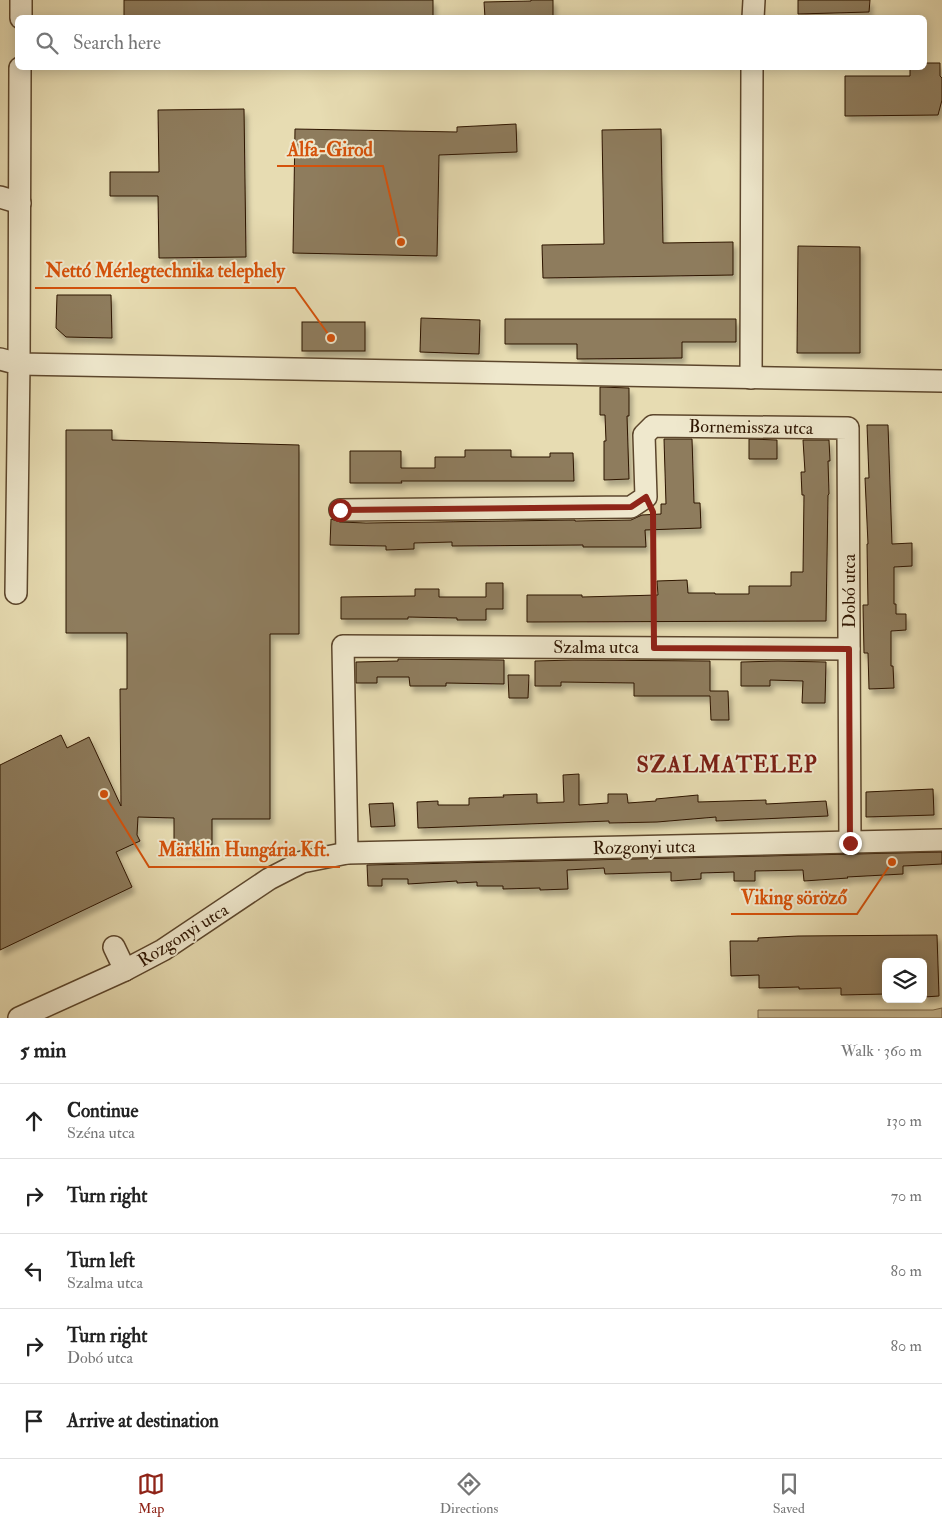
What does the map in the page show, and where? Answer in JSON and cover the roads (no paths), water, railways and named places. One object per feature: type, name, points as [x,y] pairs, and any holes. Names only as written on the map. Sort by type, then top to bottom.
[{"type":"street","points":[[20,15],[21,0]]},
{"type":"street","points":[[754,0],[754,15]]},
{"type":"street","points":[[16,593],[9,361],[10,200],[20,70]]},
{"type":"street","points":[[751,378],[752,70]]},
{"type":"street","points":[[9,361],[942,381]]},
{"type":"street","name":"Bornemissza utca","points":[[340,510],[631,507],[646,497],[644,435],[654,426],[848,428]]},
{"type":"street","name":"Dobó utca","points":[[848,428],[850,843]]},
{"type":"street","name":"Szalma utca","points":[[346,853],[343,646],[849,649]]},
{"type":"street","name":"Rozgonyi utca","points":[[19,1018],[125,970],[163,950],[269,879],[302,862],[346,853],[942,840]]},
{"type":"street","points":[[114,947],[125,970]]},
{"type":"place","name":"Alfa-Girod","points":[[401,242]]},
{"type":"place","name":"Nettó Mérlegtechnika telephely","points":[[331,338]]},
{"type":"place","name":"Märklin Hungária Kft.","points":[[104,794]]},
{"type":"place","name":"Viking söröző","points":[[892,862]]},
{"type":"district","name":"SZALMATELEP","points":[[727,764]]}]
